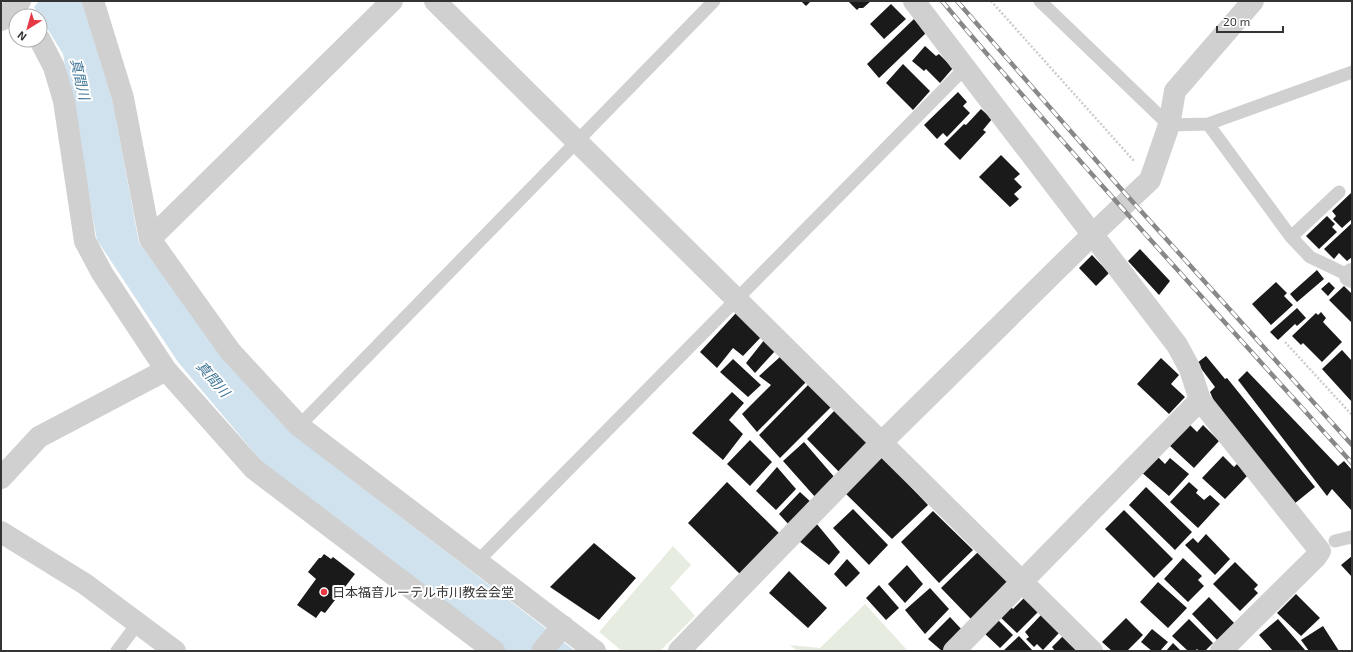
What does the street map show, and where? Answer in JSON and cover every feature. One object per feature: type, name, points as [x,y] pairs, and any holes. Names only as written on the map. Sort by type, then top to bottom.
[{"type":"street","points":[[93,1],[123,98],[150,239],[230,351],[298,426],[595,651]]},
{"type":"street","points":[[150,239],[392,1]]},
{"type":"street","points":[[435,1],[1092,651]]},
{"type":"street","points":[[914,1],[1177,345],[1190,369],[1200,400],[1320,551],[1316,557],[1221,651]]},
{"type":"street","points":[[679,651],[882,442],[1093,234],[1150,180],[1169,125],[1174,90],[1253,1]]},
{"type":"street","points":[[1,20],[20,6]]},
{"type":"street","points":[[44,48],[54,67],[64,101],[85,241],[102,273],[166,370],[254,469],[494,651]]},
{"type":"street","points":[[1,478],[39,437],[166,370]]},
{"type":"street","points":[[954,651],[1200,400]]},
{"type":"street","points":[[1,532],[85,584],[175,651]]},
{"type":"street","points":[[542,651],[563,626]]},
{"type":"lane","points":[[298,426],[714,1]]},
{"type":"lane","points":[[1040,1],[1169,125],[1208,124],[1352,72]]},
{"type":"lane","points":[[477,562],[964,68]]},
{"type":"lane","points":[[1208,124],[1291,238],[1310,258],[1351,276]]},
{"type":"lane","points":[[1291,238],[1339,192]]},
{"type":"lane","points":[[1336,541],[1352,538]]},
{"type":"lane","points":[[117,651],[138,623]]},
{"type":"path","points":[[991,1],[1150,180]]},
{"type":"path","points":[[1285,342],[1352,415]]},
{"type":"shaded area","points":[[673,546],[691,565],[670,588],[695,616],[660,651],[622,651],[599,632]]},
{"type":"shaded area","points":[[865,604],[908,651],[797,651],[790,645],[820,648]]},
{"type":"water","name":"真間川","points":[[39,1],[82,1],[113,103],[139,243],[209,338],[290,432],[575,651],[505,651],[263,463],[178,362],[97,240],[63,54],[48,30],[48,8],[34,7]]},
{"type":"building","points":[[801,1],[811,1],[806,6]]},
{"type":"building","points":[[848,1],[871,1],[863,8],[859,8],[857,10]]},
{"type":"building","points":[[891,4],[906,19],[884,39],[870,24]]},
{"type":"building","points":[[914,19],[926,33],[879,78],[867,64]]},
{"type":"building","points":[[925,46],[936,56],[939,54],[953,68],[940,83],[926,69],[924,71],[912,61]]},
{"type":"building","points":[[903,64],[930,91],[913,110],[886,83]]},
{"type":"building","points":[[958,92],[967,102],[963,106],[970,113],[947,137],[943,133],[937,139],[924,125]]},
{"type":"building","points":[[981,109],[992,119],[983,130],[986,132],[960,160],[944,144],[964,124],[966,125]]},
{"type":"building","points":[[1001,155],[1020,174],[1014,179],[1022,187],[1014,194],[1019,199],[1010,207],[979,177]]},
{"type":"building","points":[[1351,193],[1352,219],[1342,228],[1333,219],[1336,216],[1332,211]]},
{"type":"building","points":[[1327,216],[1335,224],[1332,227],[1337,232],[1319,249],[1306,236]]},
{"type":"building","points":[[1352,223],[1352,257],[1347,261],[1339,253],[1334,259],[1324,249]]},
{"type":"building","points":[[1140,249],[1170,281],[1159,295],[1128,261]]},
{"type":"building","points":[[1092,255],[1109,273],[1096,286],[1079,268]]},
{"type":"building","points":[[1317,270],[1324,279],[1297,302],[1290,294]]},
{"type":"building","points":[[1276,282],[1287,293],[1284,296],[1293,305],[1271,325],[1252,304]]},
{"type":"building","points":[[1329,282],[1335,288],[1328,296],[1321,289]]},
{"type":"building","points":[[1344,286],[1352,294],[1352,323],[1329,300]]},
{"type":"building","points":[[1297,308],[1306,318],[1297,326],[1295,324],[1278,340],[1270,332]]},
{"type":"building","points":[[1321,312],[1326,318],[1323,322],[1342,342],[1322,362],[1303,343],[1301,345],[1292,336],[1316,313],[1318,315]]},
{"type":"building","points":[[736,313],[762,336],[743,356],[733,348],[717,368],[700,352]]},
{"type":"building","points":[[765,339],[775,351],[755,373],[746,363]]},
{"type":"building","points":[[1342,350],[1352,361],[1352,402],[1322,369]]},
{"type":"building","points":[[781,356],[806,382],[757,432],[742,414],[771,385],[759,376]]},
{"type":"building","points":[[1206,356],[1225,379],[1227,378],[1315,487],[1294,504],[1216,406],[1210,392],[1215,387],[1197,363]]},
{"type":"building","points":[[1161,358],[1179,375],[1171,384],[1185,397],[1169,414],[1137,384]]},
{"type":"building","points":[[733,359],[761,385],[748,397],[720,372]]},
{"type":"building","points":[[1247,371],[1338,466],[1344,461],[1352,470],[1351,510],[1332,489],[1327,496],[1238,380]]},
{"type":"building","points":[[810,383],[832,406],[780,458],[759,435]]},
{"type":"building","points":[[732,392],[744,403],[729,420],[743,434],[723,460],[692,433]]},
{"type":"building","points":[[835,410],[870,445],[841,474],[807,439]]},
{"type":"building","points":[[1189,424],[1197,432],[1203,425],[1219,441],[1194,468],[1169,445]]},
{"type":"building","points":[[750,440],[772,462],[750,486],[727,464]]},
{"type":"building","points":[[804,442],[836,479],[816,498],[783,461]]},
{"type":"building","points":[[881,455],[928,505],[892,539],[845,493]]},
{"type":"building","points":[[1223,456],[1234,467],[1237,464],[1248,475],[1225,499],[1202,478]]},
{"type":"building","points":[[1158,457],[1165,464],[1170,458],[1189,474],[1169,496],[1140,471]]},
{"type":"building","points":[[777,467],[796,489],[776,510],[756,491]]},
{"type":"building","points":[[727,482],[782,536],[742,576],[688,523]]},
{"type":"building","points":[[1189,482],[1198,490],[1196,493],[1204,500],[1210,495],[1220,504],[1198,528],[1170,502]]},
{"type":"building","points":[[1146,487],[1192,532],[1175,550],[1129,505]]},
{"type":"building","points":[[800,492],[813,504],[791,527],[779,514]]},
{"type":"building","points":[[853,509],[888,545],[869,565],[833,528]]},
{"type":"building","points":[[1124,510],[1173,559],[1154,578],[1105,529]]},
{"type":"building","points":[[933,511],[973,550],[939,583],[901,542]]},
{"type":"building","points":[[816,523],[840,552],[829,565],[799,541]]},
{"type":"building","points":[[1206,534],[1230,559],[1215,575],[1185,545],[1193,538],[1198,543]]},
{"type":"building","points":[[594,543],[636,578],[599,620],[550,587]]},
{"type":"building","points":[[978,552],[1008,582],[972,620],[941,588]]},
{"type":"building","name":"日本福音ルーテル市川教会会堂","points":[[324,554],[331,559],[333,557],[355,574],[325,613],[321,611],[316,618],[297,605],[316,579],[308,572]]},
{"type":"building","points":[[1352,556],[1352,577],[1341,565]]},
{"type":"building","points":[[1183,558],[1202,576],[1198,580],[1204,586],[1188,602],[1164,579]]},
{"type":"building","points":[[847,559],[860,573],[846,587],[834,574]]},
{"type":"building","points":[[1235,562],[1258,585],[1254,589],[1258,593],[1240,611],[1213,584]]},
{"type":"building","points":[[907,565],[923,584],[905,603],[888,584]]},
{"type":"building","points":[[789,571],[827,608],[808,628],[769,593]]},
{"type":"building","points":[[1158,582],[1187,608],[1168,628],[1140,602]]},
{"type":"building","points":[[879,585],[899,608],[886,620],[866,598]]},
{"type":"building","points":[[930,588],[949,609],[925,634],[905,610]]},
{"type":"building","points":[[1296,594],[1320,618],[1301,636],[1277,613]]},
{"type":"building","points":[[1209,597],[1237,626],[1220,643],[1192,614]]},
{"type":"building","points":[[1024,598],[1038,612],[1017,633],[997,614],[1007,604],[1013,609]]},
{"type":"building","points":[[1041,615],[1059,633],[1043,650],[1037,644],[1034,647],[1026,639],[1029,637],[1025,632]]},
{"type":"building","points":[[950,617],[964,632],[945,651],[942,651],[928,639]]},
{"type":"building","points":[[996,618],[1013,635],[1000,648],[983,632]]},
{"type":"building","points":[[1126,618],[1143,635],[1127,651],[1112,651],[1102,642]]},
{"type":"building","points":[[1189,619],[1213,643],[1205,651],[1199,651],[1197,649],[1195,651],[1188,651],[1172,636]]},
{"type":"building","points":[[1278,619],[1305,650],[1273,651],[1259,635]]},
{"type":"building","points":[[1323,626],[1339,651],[1309,651],[1301,640]]},
{"type":"building","points":[[1152,629],[1168,642],[1160,651],[1152,651],[1141,642]]},
{"type":"building","points":[[1019,636],[1033,651],[1003,651]]},
{"type":"building","points":[[1063,636],[1079,651],[1055,651],[1052,647]]},
{"type":"building","points":[[1173,643],[1181,651],[1166,651]]},
{"type":"railway","points":[[942,1],[1093,176],[1352,463]]},
{"type":"railway","points":[[957,1],[1122,190],[1352,445]]},
{"type":"place","name":"日本福音ルーテル市川教会会堂","points":[[324,592]]}]
